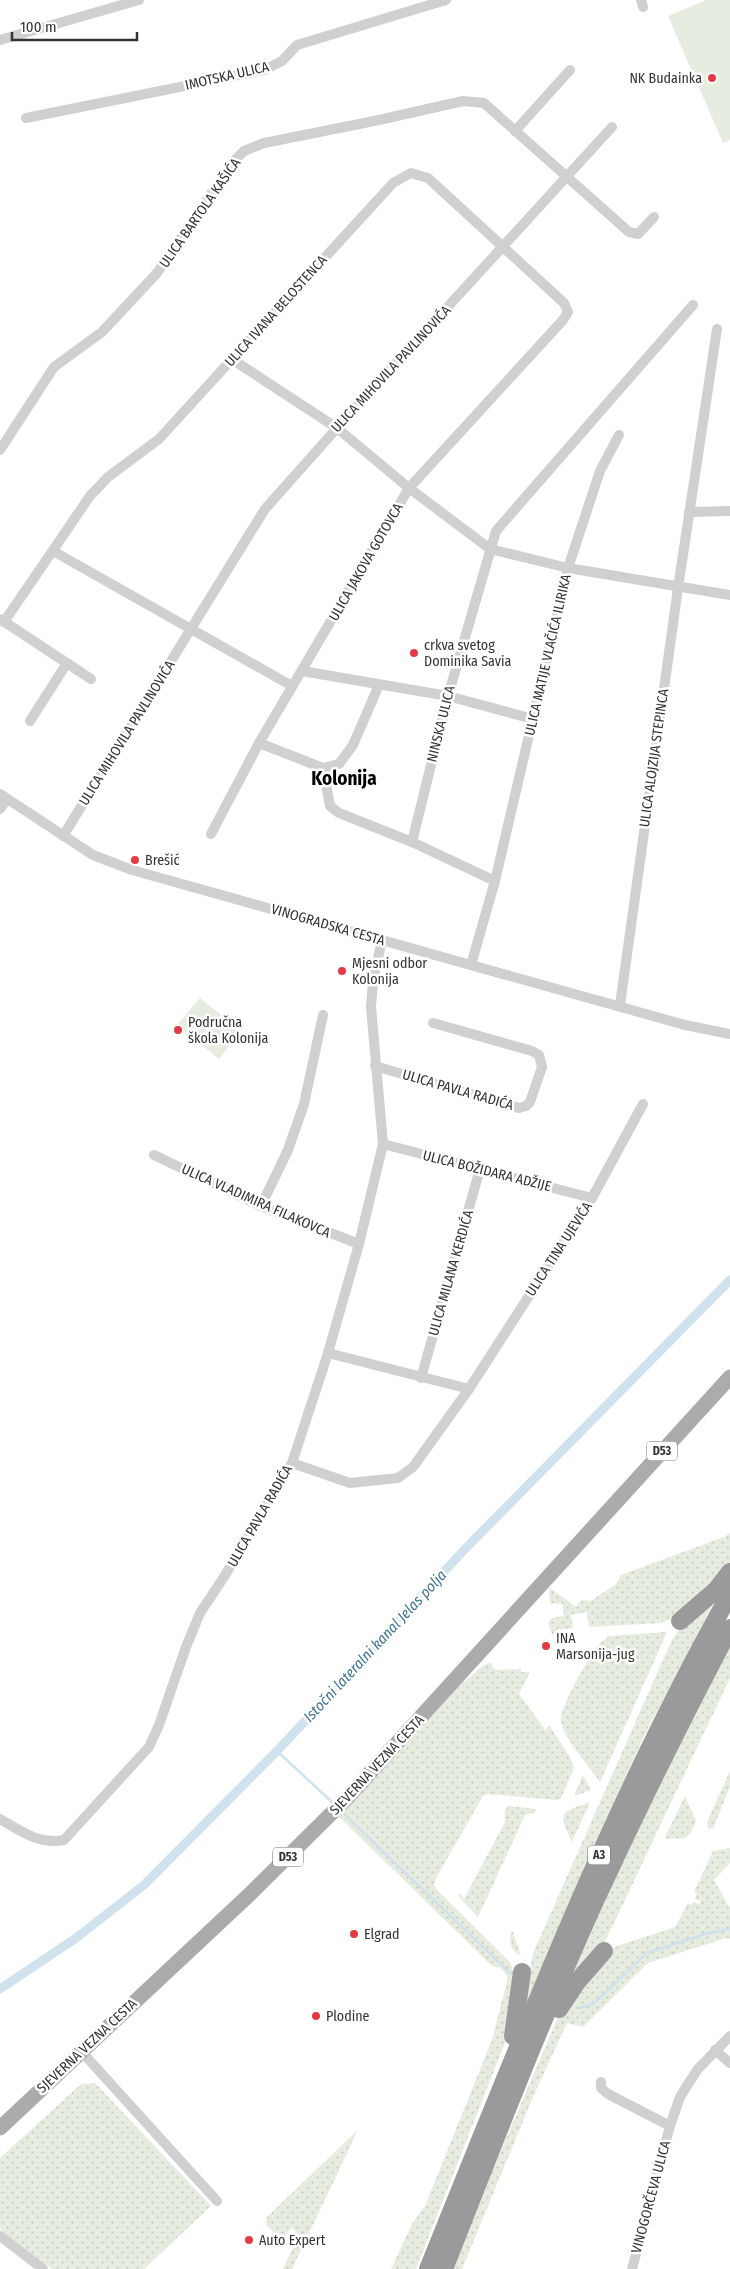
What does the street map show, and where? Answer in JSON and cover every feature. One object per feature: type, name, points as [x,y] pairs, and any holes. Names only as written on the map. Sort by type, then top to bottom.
[{"type":"highway","points":[[680,1621],[706,1600],[730,1572]]},
{"type":"highway","name":"A3","points":[[428,2269],[532,2008],[595,1864],[680,1688],[730,1594]]},
{"type":"highway","name":"A3","points":[[444,2269],[518,2084],[596,1901],[653,1779],[730,1628]]},
{"type":"highway","points":[[518,2084],[536,2059],[567,1996],[604,1951]]},
{"type":"highway","points":[[485,2124],[488,2100],[513,2034],[522,1972]]},
{"type":"main road","name":"SJEVERNA VEZNA CESTA","points":[[0,2128],[263,1881],[346,1799],[730,1377]]},
{"type":"street","points":[[0,40],[139,0]]},
{"type":"street","name":"IMOTSKA ULICA","points":[[26,118],[264,70],[282,61],[297,45],[446,0]]},
{"type":"street","points":[[515,130],[570,70]]},
{"type":"street","name":"ULICA BARTOLA KAŠIĆA","points":[[0,450],[54,367],[102,332],[157,273],[232,163],[244,151],[264,143],[379,120],[463,100],[484,103],[629,232],[638,234],[654,217]]},
{"type":"street","name":"ULICA MIHOVILA PAVLINOVIĆA","points":[[62,836],[265,509],[612,127]]},
{"type":"street","name":"ULICA IVANA BELOSTENCA","points":[[91,679],[2,620],[53,551],[90,496],[108,477],[159,440],[393,183],[411,173],[428,178],[564,303],[568,312],[563,320]]},
{"type":"street","name":"NINSKA ULICA","points":[[412,842],[448,696],[496,531],[693,305]]},
{"type":"street","name":"ULICA JAKOVA GOTOVCA","points":[[211,834],[259,743],[410,488],[563,320]]},
{"type":"street","name":"ULICA ALOJZIJA STEPINCA","points":[[620,1005],[678,588],[717,329]]},
{"type":"street","points":[[233,360],[337,428],[410,488],[490,549],[568,568],[678,588],[730,595]]},
{"type":"street","name":"ULICA MATIJE VLAČIĆA ILIRIKA","points":[[471,965],[495,881],[568,568],[600,472],[619,436]]},
{"type":"street","points":[[689,512],[730,511]]},
{"type":"street","points":[[53,551],[292,686]]},
{"type":"street","points":[[30,721],[67,663]]},
{"type":"street","points":[[302,671],[448,696],[533,719]]},
{"type":"street","points":[[259,743],[324,768],[339,764],[353,745],[379,685]]},
{"type":"street","points":[[324,768],[330,806],[339,813],[412,842],[495,881]]},
{"type":"street","points":[[0,810],[4,797]]},
{"type":"street","name":"VINOGRADSKA CESTA","points":[[4,797],[93,855],[132,870],[620,1005],[685,1025],[730,1034]]},
{"type":"street","name":"ULICA PAVLA RADIĆA","points":[[0,1818],[36,1840],[48,1842],[64,1840],[148,1748],[159,1725],[186,1647],[200,1614],[292,1463],[328,1353],[359,1244],[383,1144],[371,1007],[373,981],[382,940]]},
{"type":"street","points":[[262,1206],[288,1150],[304,1104],[323,1015]]},
{"type":"street","name":"ULICA PAVLA RADIĆA","points":[[375,1066],[519,1108],[526,1106],[530,1102],[542,1067],[539,1055],[532,1051],[433,1023]]},
{"type":"street","name":"ULICA TINA UJEVIĆA","points":[[292,1463],[350,1483],[398,1478],[413,1467],[469,1390],[592,1198],[643,1104]]},
{"type":"street","name":"ULICA BOŽIDARA ADŽIJE","points":[[383,1144],[592,1198]]},
{"type":"street","name":"ULICA VLADIMIRA FILAKOVCA","points":[[154,1155],[262,1206],[359,1244]]},
{"type":"street","name":"ULICA MILANA KERDIĆA","points":[[421,1378],[480,1169]]},
{"type":"street","points":[[328,1353],[469,1390]]},
{"type":"street","name":"VINOGORČEVA ULICA","points":[[632,2269],[670,2126],[687,2083],[715,2050],[730,2036]]},
{"type":"street","points":[[715,2050],[730,2064]]},
{"type":"street","points":[[81,2051],[217,2201]]},
{"type":"street","name":"VINOGORČEVA ULICA","points":[[600,2082],[601,2088],[608,2094],[670,2126]]},
{"type":"street","points":[[0,2236],[43,2269]]},
{"type":"shaded area","name":"NK Budainka","points":[[706,0],[730,0],[730,140],[723,143],[668,16]]},
{"type":"shaded area","points":[[200,998],[241,1031],[219,1059],[177,1025]]},
{"type":"shaded area","points":[[730,1533],[730,1564],[677,1616],[661,1623],[589,1627],[587,1612],[571,1615],[573,1628],[557,1630],[558,1633],[552,1634],[548,1623],[552,1618],[564,1616],[562,1604],[550,1603],[549,1587],[576,1607],[581,1600],[591,1601],[616,1584],[621,1575],[724,1537]]},
{"type":"shaded area","points":[[719,1593],[645,1734],[595,1843],[527,2002],[522,2002],[534,1951],[671,1642],[680,1628]]},
{"type":"shaded area","points":[[667,1632],[600,1782],[573,1746],[561,1723],[561,1716],[569,1695],[599,1644],[609,1636]]},
{"type":"shaded area","points":[[730,1643],[730,1678],[616,1919],[605,1941],[571,1978],[654,1791]]},
{"type":"shaded area","points":[[489,1663],[493,1664],[491,1666],[496,1670],[521,1669],[521,1672],[530,1672],[519,1694],[546,1731],[549,1725],[570,1757],[574,1768],[561,1798],[557,1800],[488,1794],[483,1796],[436,1878],[434,1885],[437,1890],[510,1962],[516,1980],[506,2040],[416,2269],[391,2269],[412,2224],[425,2206],[492,2040],[508,1977],[501,1968],[492,1966],[338,1816],[461,1684],[482,1666]]},
{"type":"shaded area","points":[[730,1771],[730,1786],[713,1829],[708,1828],[707,1822]]},
{"type":"shaded area","points":[[583,1775],[591,1790],[574,1796]]},
{"type":"shaded area","points":[[685,1796],[696,1821],[690,1834],[685,1838],[667,1839],[665,1837]]},
{"type":"shaded area","points":[[590,1802],[572,1842],[563,1819],[564,1815],[572,1809]]},
{"type":"shaded area","points":[[509,1806],[536,1809],[535,1812],[525,1815],[478,1917],[458,1896],[460,1893],[464,1899],[505,1822],[505,1810]]},
{"type":"shaded area","points":[[730,1848],[730,1863],[714,1880],[730,1908],[730,1939],[726,1938],[648,1963],[583,2027],[567,2023],[533,2097],[462,2269],[450,2269],[559,2015],[610,1951],[617,1946],[675,1927],[688,1903],[692,1905],[693,1902],[699,1904],[701,1901],[695,1899],[697,1893],[694,1892],[713,1851]]},
{"type":"shaded area","points":[[511,1932],[513,1932],[521,1956],[512,1947],[510,1940]]},
{"type":"shaded area","points":[[95,2083],[211,2206],[144,2269],[52,2269],[7,2237],[0,2228],[0,2158],[81,2084]]},
{"type":"shaded area","points":[[358,2130],[292,2269],[283,2269],[299,2235],[292,2228],[284,2236],[278,2236],[266,2225],[267,2217]]},
{"type":"waterway","name":"Istočni lateralni kanal Jelas polja","points":[[0,1989],[76,1938],[144,1885],[277,1751],[465,1549],[730,1280]]},
{"type":"waterway","points":[[277,1751],[332,1802]]},
{"type":"waterway","points":[[343,1813],[511,1974]]},
{"type":"waterway","points":[[579,2008],[593,2004],[647,1953],[708,1933],[730,1929]]},
{"type":"place","name":"NK Budainka","points":[[712,78]]},
{"type":"place","name":"crkva svetog Dominika Savia","points":[[414,653]]},
{"type":"place","name":"Brešić","points":[[135,860]]},
{"type":"place","name":"Mjesni odbor Kolonija","points":[[342,971]]},
{"type":"place","name":"Područna škola Kolonija","points":[[178,1030]]},
{"type":"place","name":"INA Marsonija-jug","points":[[546,1646]]},
{"type":"place","name":"Elgrad","points":[[354,1934]]},
{"type":"place","name":"Plodine","points":[[316,2016]]},
{"type":"place","name":"Auto Expert","points":[[249,2240]]},
{"type":"district","name":"Kolonija","points":[[344,778]]}]
